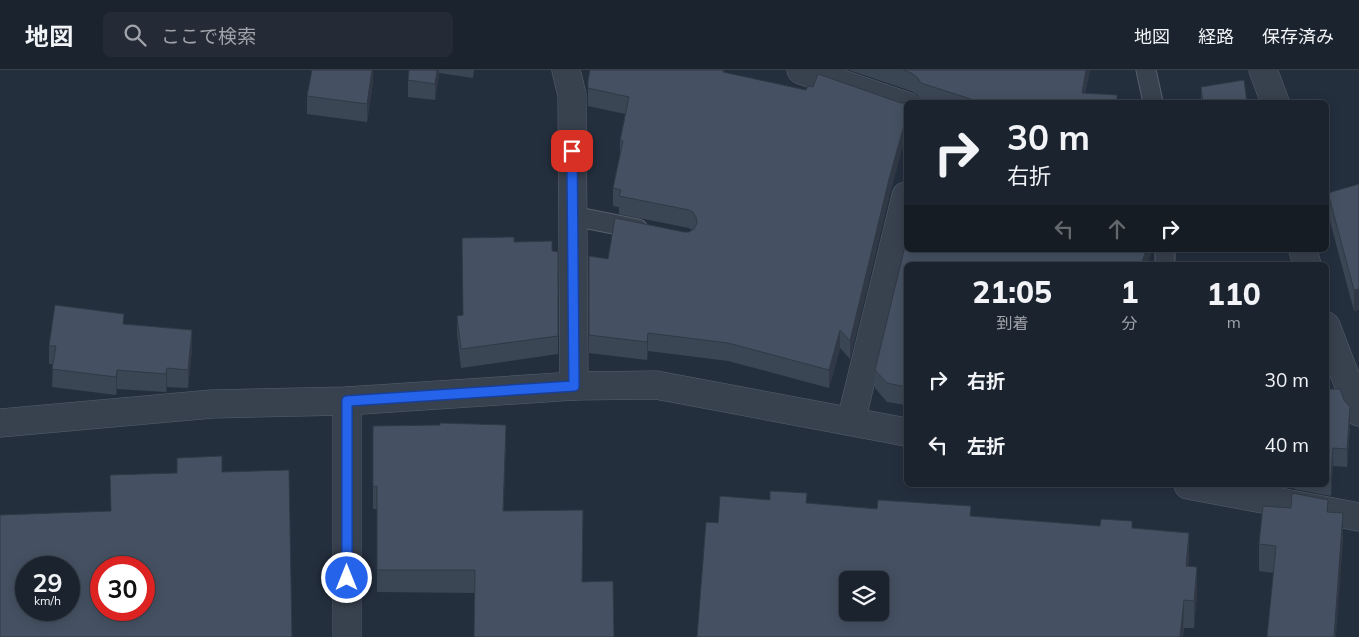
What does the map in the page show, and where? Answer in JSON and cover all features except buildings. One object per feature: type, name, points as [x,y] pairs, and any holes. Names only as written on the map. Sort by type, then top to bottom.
[{"type":"street","points":[[566,70],[572,94],[574,386]]},
{"type":"street","points":[[801,70],[904,105]]},
{"type":"street","points":[[1263,70],[1275,100]]},
{"type":"street","points":[[851,421],[904,204]]},
{"type":"street","points":[[1329,334],[1359,412]]},
{"type":"street","points":[[0,423],[212,404],[347,401],[574,386],[656,386],[904,432]]},
{"type":"street","points":[[347,401],[348,637]]},
{"type":"street","points":[[1198,487],[1359,518]]},
{"type":"lane","points":[[1146,70],[1153,100]]},
{"type":"lane","points":[[573,216],[658,233]]},
{"type":"route","points":[[347,578],[347,401],[574,386],[572,151]]}]
